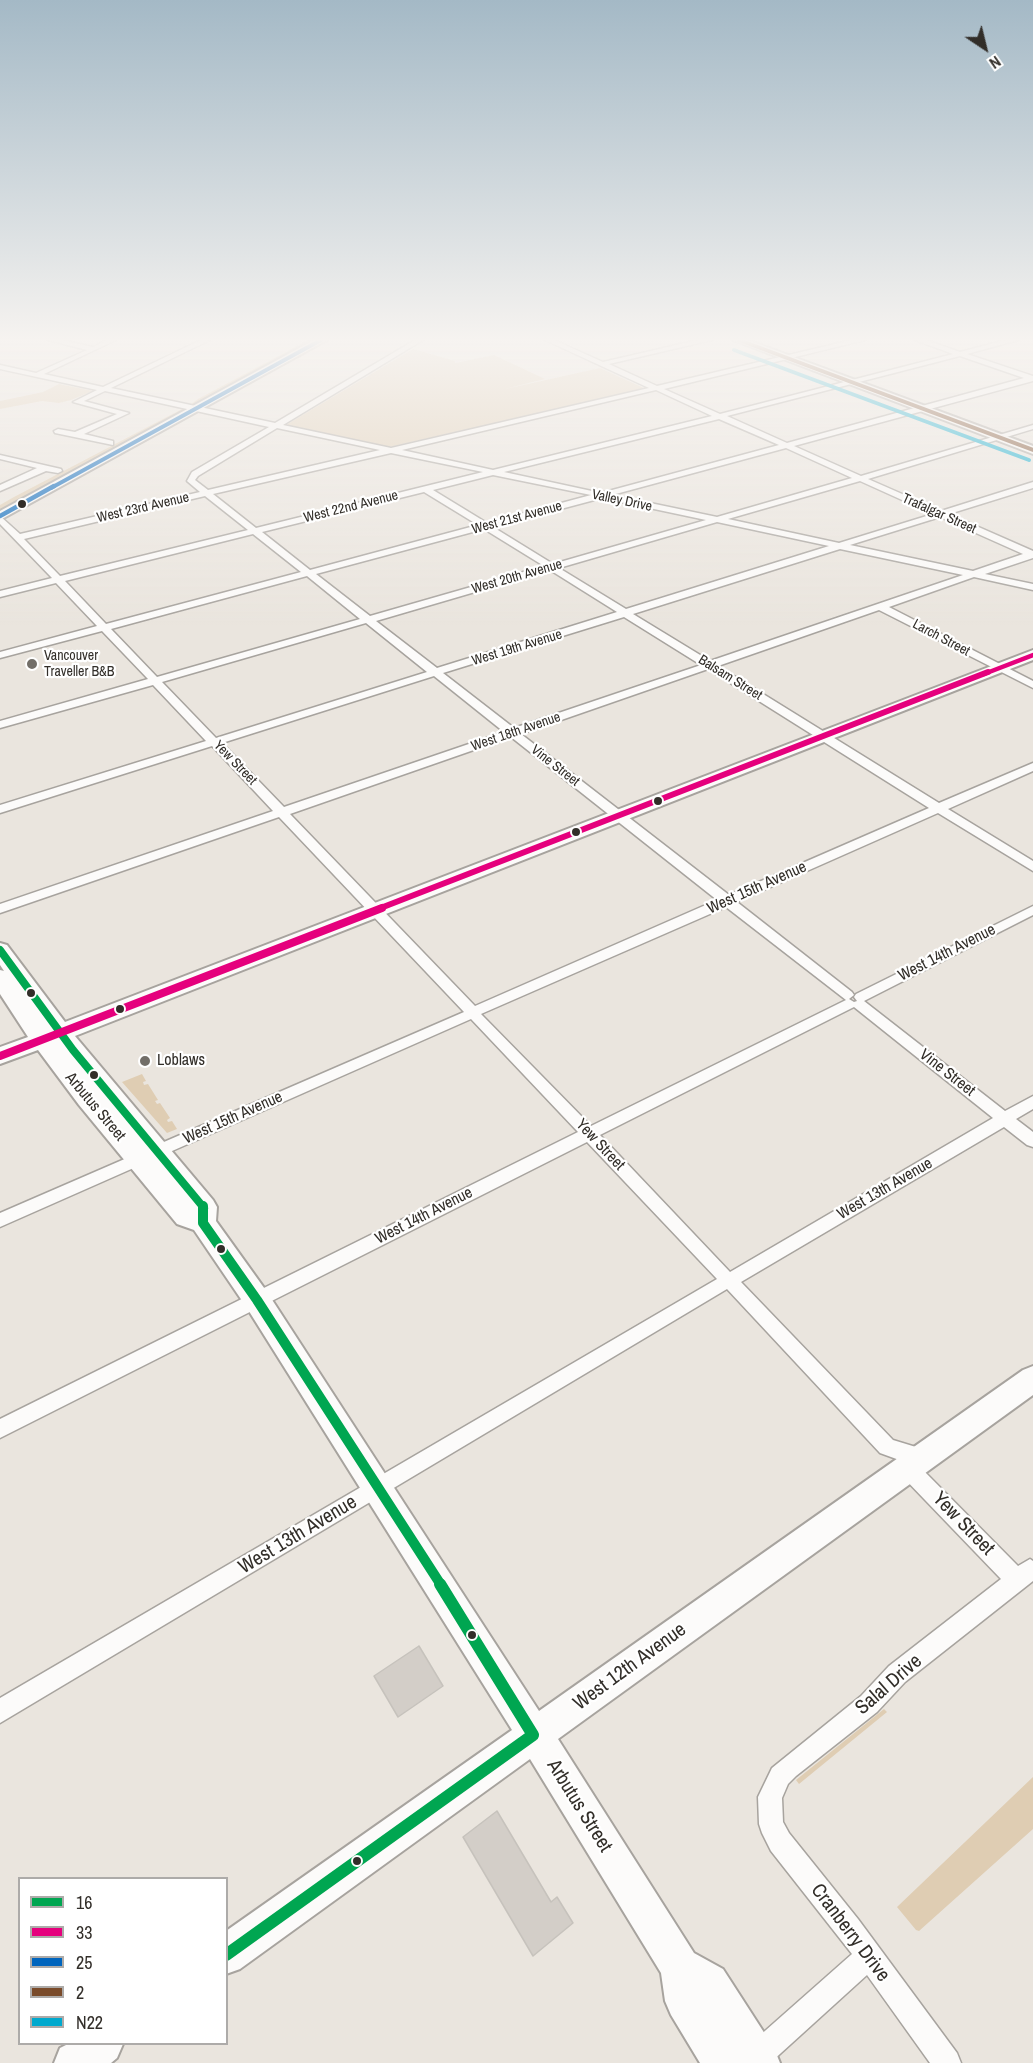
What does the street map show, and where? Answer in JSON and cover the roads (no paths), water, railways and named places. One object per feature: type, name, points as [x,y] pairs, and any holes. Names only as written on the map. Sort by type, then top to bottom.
[{"type":"main road","points":[[1,496],[58,471],[123,436]]},
{"type":"main road","points":[[0,518],[148,436]]},
{"type":"main road","points":[[998,437],[1033,450]]},
{"type":"main road","points":[[0,1056],[1033,655]]},
{"type":"main road","name":"Arbutus Street","points":[[0,950],[51,1037]]},
{"type":"main road","name":"Arbutus Street","points":[[0,977],[149,1155],[186,1217],[203,1223],[256,1300],[377,1488],[680,1967],[685,2001],[747,2062]]},
{"type":"main road","name":"West 12th Avenue","points":[[228,1954],[533,1735],[903,1462],[1033,1379]]},
{"type":"main road","points":[[75,2063],[100,2045]]},
{"type":"street","points":[[85,436],[110,443]]},
{"type":"street","points":[[206,494],[191,481],[192,477],[258,436]]},
{"type":"street","name":"Valley Drive","points":[[323,436],[1033,587]]},
{"type":"street","name":"West 23rd Avenue","points":[[20,537],[455,436]]},
{"type":"street","name":"West 22nd Avenue","points":[[0,594],[638,436]]},
{"type":"street","name":"Trafalgar Street","points":[[764,436],[1033,555]]},
{"type":"street","name":"West 21st Avenue","points":[[0,655],[822,436]]},
{"type":"street","name":"West 20th Avenue","points":[[0,725],[715,521],[998,437]]},
{"type":"street","points":[[0,457],[58,471]]},
{"type":"street","points":[[1,496],[45,468]]},
{"type":"street","name":"West 19th Avenue","points":[[0,809],[1033,485]]},
{"type":"street","name":"Balsam Street","points":[[426,489],[1033,867]]},
{"type":"street","name":"Vine Street","points":[[206,494],[1033,1141]]},
{"type":"street","name":"Yew Street","points":[[0,518],[903,1462],[1024,1575]]},
{"type":"street","points":[[0,533],[10,528]]},
{"type":"street","name":"West 18th Avenue","points":[[0,909],[1033,555]]},
{"type":"street","name":"Larch Street","points":[[881,607],[1033,685]]},
{"type":"street","name":"West 15th Avenue","points":[[0,1220],[1033,767]]},
{"type":"street","name":"West 14th Avenue","points":[[0,1429],[1033,910]]},
{"type":"street","name":"West 13th Avenue","points":[[0,1711],[1033,1102]]},
{"type":"street","name":"Salal Drive","points":[[770,1797],[780,1776],[788,1768],[868,1704],[897,1674],[1024,1575]]},
{"type":"street","name":"Cranberry Drive","points":[[770,1797],[771,1824],[780,1842],[869,1956],[947,2063]]},
{"type":"street","points":[[747,2062],[869,1956]]},
{"type":"place","name":"Vancouver Traveller B&B","points":[[32,664]]},
{"type":"place","name":"Loblaws","points":[[145,1061]]}]
